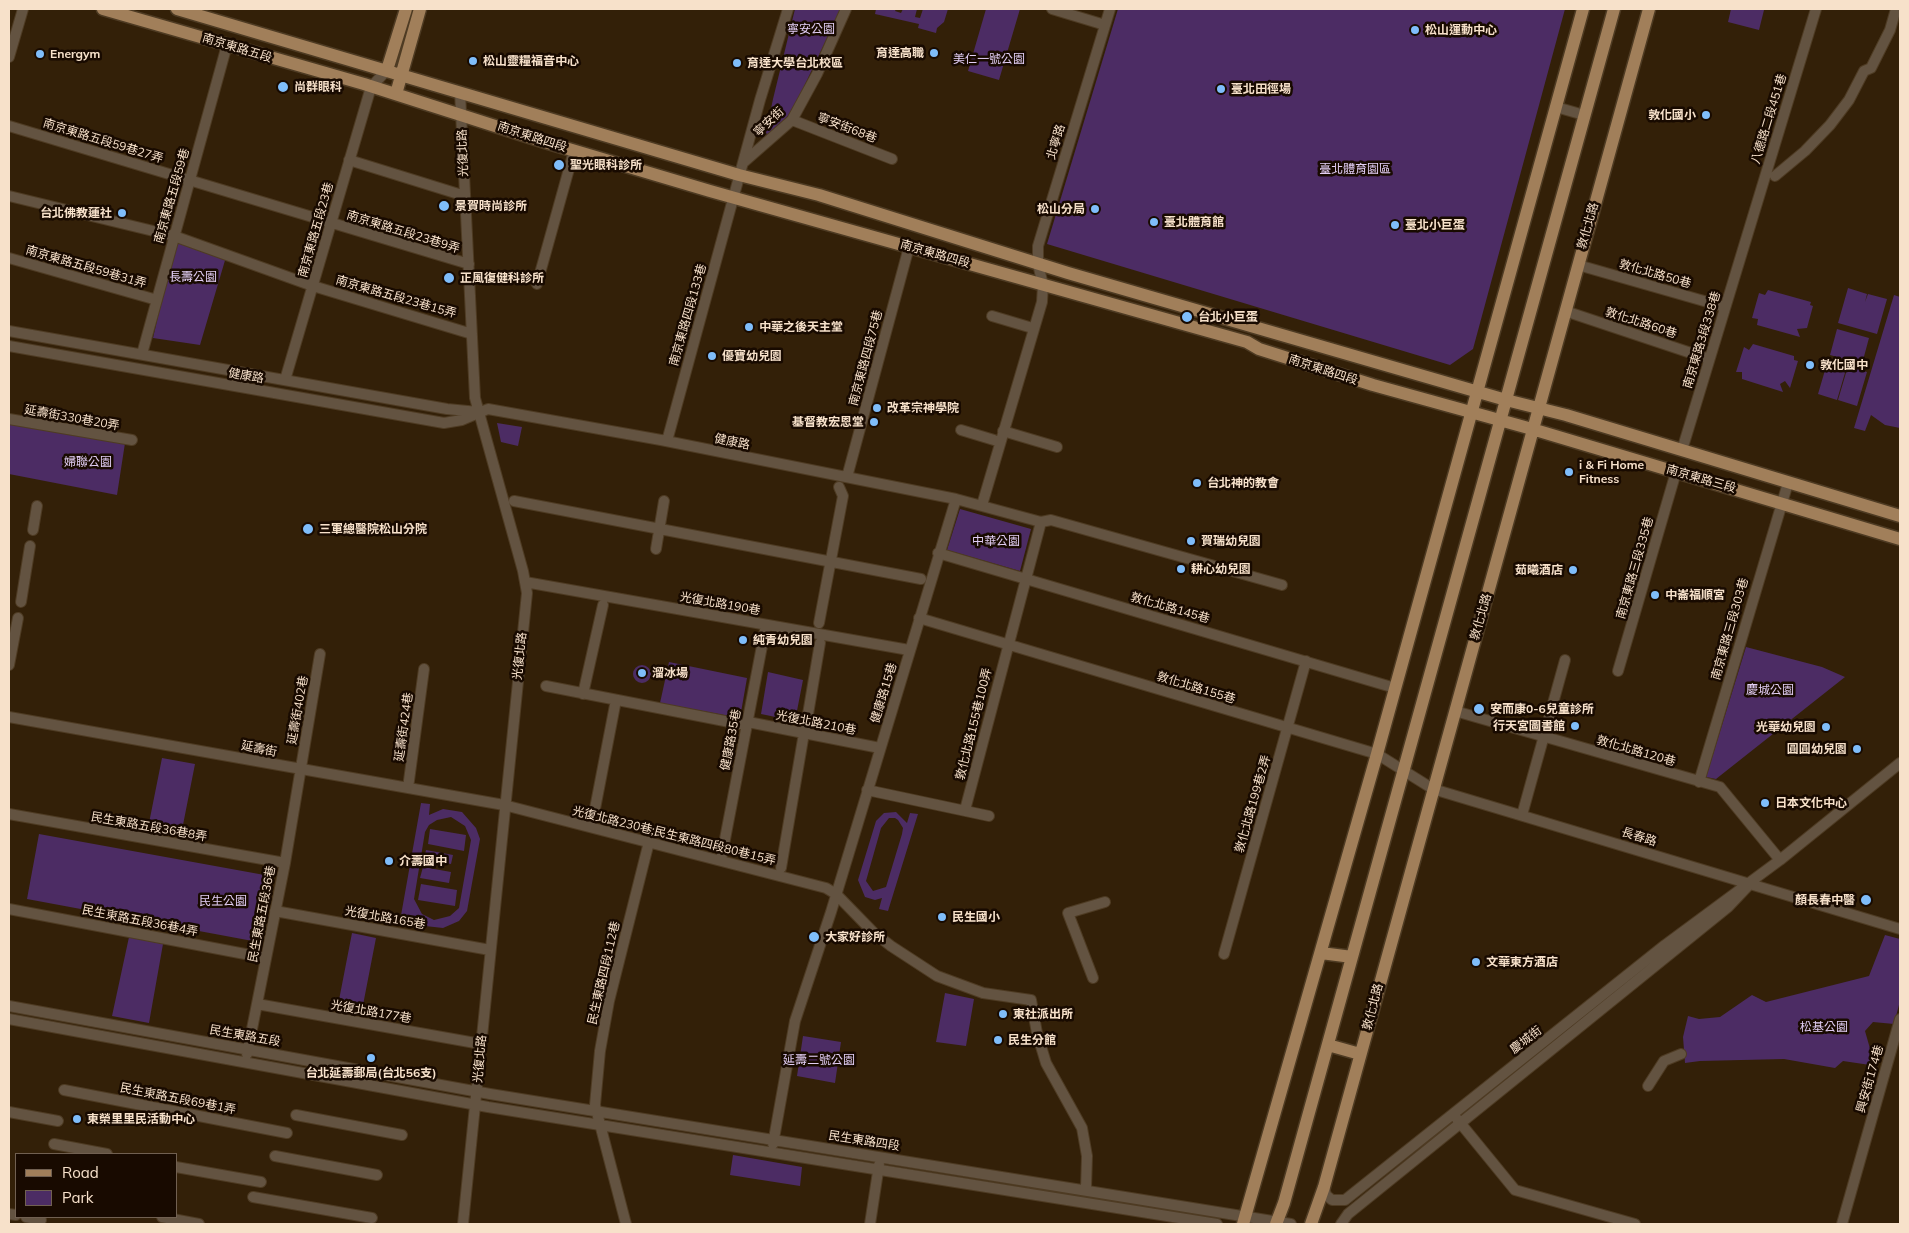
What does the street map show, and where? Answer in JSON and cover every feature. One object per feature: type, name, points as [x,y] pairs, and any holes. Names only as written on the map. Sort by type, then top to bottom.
[{"type":"main road","name":"南京東路五段","points":[[103,9],[371,86]]},
{"type":"main road","name":"南京東路五段","points":[[177,9],[387,70]]},
{"type":"main road","points":[[387,70],[406,9]]},
{"type":"main road","points":[[396,94],[420,9]]},
{"type":"main road","points":[[1245,1220],[1377,754],[1583,9]]},
{"type":"main road","points":[[1277,1223],[1328,1045],[1614,9]]},
{"type":"main road","name":"敦化北路","points":[[1311,1224],[1324,1187],[1649,9]]},
{"type":"main road","name":"南京東路四段","points":[[387,70],[739,175],[819,195],[1038,264],[1506,400]]},
{"type":"main road","name":"南京東路四段","points":[[371,86],[574,151],[1247,342],[1259,349],[1322,370],[1500,420]]},
{"type":"main road","name":"南京東路三段","points":[[1506,400],[1566,414],[1900,516]]},
{"type":"main road","name":"南京東路三段","points":[[1500,420],[1781,502],[1900,539]]},
{"type":"main road","points":[[1321,953],[1352,957]]},
{"type":"main road","points":[[1328,1045],[1360,1054]]},
{"type":"street","points":[[9,57],[23,9]]},
{"type":"street","points":[[744,163],[760,100],[788,9]]},
{"type":"street","name":"寧安街","points":[[734,196],[744,163],[792,120],[817,74],[846,9]]},
{"type":"street","points":[[1052,9],[1105,25]]},
{"type":"street","name":"北寧路","points":[[1043,285],[1038,264],[1038,246],[1110,9]]},
{"type":"street","name":"八德路二段451巷","points":[[1747,237],[1816,9]]},
{"type":"street","points":[[1775,176],[1805,151],[1830,125],[1849,100],[1864,71],[1871,68],[1890,30],[1896,9]]},
{"type":"street","name":"南京東路五段59巷","points":[[142,354],[227,45]]},
{"type":"street","points":[[371,86],[387,70]]},
{"type":"street","name":"南京東路五段23巷","points":[[285,380],[371,86]]},
{"type":"street","name":"光復北路","points":[[460,92],[472,334],[478,412],[526,582],[527,593],[463,1224]]},
{"type":"street","points":[[1556,107],[1584,115]]},
{"type":"street","name":"寧安街68巷","points":[[792,120],[892,159]]},
{"type":"street","name":"南京東路五段59巷27弄","points":[[9,126],[331,223]]},
{"type":"street","points":[[537,284],[574,151]]},
{"type":"street","points":[[350,160],[465,196]]},
{"type":"street","name":"南京東路五段23巷15弄","points":[[9,196],[174,236],[313,286],[472,334]]},
{"type":"street","name":"南京東路四段133巷","points":[[667,442],[734,196]]},
{"type":"street","name":"南京東路五段23巷9弄","points":[[331,223],[469,264]]},
{"type":"street","name":"南京東路3段338巷","points":[[1682,450],[1747,237]]},
{"type":"street","name":"南京東路四段75巷","points":[[847,477],[909,247]]},
{"type":"street","name":"南京東路五段59巷31弄","points":[[9,258],[157,300]]},
{"type":"street","name":"敦化北路50巷","points":[[1578,265],[1725,307]]},
{"type":"street","points":[[982,505],[1042,302],[1043,285]]},
{"type":"street","name":"敦化北路60巷","points":[[1565,311],[1709,359]]},
{"type":"street","points":[[992,316],[1029,327]]},
{"type":"street","name":"健康路","points":[[9,331],[447,409],[478,412]]},
{"type":"street","name":"健康路","points":[[9,346],[444,423],[462,420],[488,409],[667,442],[956,499],[1040,522],[1051,520],[1282,585]]},
{"type":"street","name":"延壽街330巷20弄","points":[[9,420],[132,440]]},
{"type":"street","points":[[961,430],[994,440]]},
{"type":"street","points":[[1003,431],[1057,447]]},
{"type":"street","name":"南京東路三段335巷","points":[[1618,671],[1676,472]]},
{"type":"street","name":"南京東路三段303巷","points":[[1699,782],[1788,483]]},
{"type":"street","points":[[820,623],[843,496],[839,487]]},
{"type":"street","name":"健康路15巷","points":[[772,1152],[795,1022],[836,894],[956,499]]},
{"type":"street","points":[[514,501],[921,579]]},
{"type":"street","points":[[656,550],[664,501]]},
{"type":"street","points":[[33,530],[37,506]]},
{"type":"street","points":[[1007,644],[1040,522]]},
{"type":"street","points":[[21,602],[30,546]]},
{"type":"street","name":"敦化北路145巷","points":[[938,554],[1395,688]]},
{"type":"street","name":"光復北路190巷","points":[[526,582],[910,650]]},
{"type":"street","points":[[583,694],[603,605]]},
{"type":"street","points":[[9,665],[18,618]]},
{"type":"street","name":"敦化北路155巷","points":[[919,618],[1377,754]]},
{"type":"street","name":"健康路35巷","points":[[720,860],[744,723],[766,625]]},
{"type":"street","points":[[806,726],[820,643]]},
{"type":"street","name":"敦化北路155巷100弄","points":[[965,810],[1007,644]]},
{"type":"street","name":"延壽街402巷","points":[[301,770],[320,654]]},
{"type":"street","points":[[1522,815],[1565,660]]},
{"type":"street","name":"敦化北路199巷2弄","points":[[1224,954],[1306,661]]},
{"type":"street","name":"延壽街424巷","points":[[408,788],[424,669]]},
{"type":"street","name":"光復北路210巷","points":[[546,686],[880,748]]},
{"type":"street","points":[[593,819],[616,700]]},
{"type":"street","name":"敦化北路120巷","points":[[1455,711],[1720,787],[1780,860]]},
{"type":"street","name":"延壽街","points":[[9,717],[504,805]]},
{"type":"street","points":[[780,868],[803,739]]},
{"type":"street","name":"長春路","points":[[1377,754],[1433,789],[1900,929]]},
{"type":"street","name":"慶城街","points":[[1324,1187],[1326,1195],[1332,1200],[1346,1200],[1665,945],[1731,894],[1749,884],[1780,860],[1900,763]]},
{"type":"street","name":"民生東路五段36巷","points":[[246,1063],[301,770]]},
{"type":"street","points":[[867,790],[988,816]]},
{"type":"street","name":"光復北路230巷;民生東路四段80巷15弄","points":[[504,805],[820,886],[836,894]]},
{"type":"street","name":"民生東路五段36巷8弄","points":[[9,814],[284,863]]},
{"type":"street","name":"民生東路四段112巷","points":[[626,1224],[595,1105],[600,1051],[609,1001],[649,842]]},
{"type":"street","name":"慶城街","points":[[1340,1222],[1728,907],[1749,884]]},
{"type":"street","points":[[836,894],[873,932],[902,955],[937,976],[982,993],[1031,1000],[1037,1033],[1046,1063],[1082,1128],[1087,1156],[1086,1190]]},
{"type":"street","points":[[1093,978],[1068,913],[1105,902]]},
{"type":"street","name":"民生東路五段36巷4弄","points":[[9,909],[266,958]]},
{"type":"street","name":"光復北路165巷","points":[[275,912],[490,950]]},
{"type":"street","name":"光復北路177巷","points":[[257,1004],[481,1044]]},
{"type":"street","name":"民生東路五段","points":[[9,1006],[477,1092]]},
{"type":"street","name":"興安街174巷","points":[[1842,1224],[1900,1018]]},
{"type":"street","name":"民生東路五段","points":[[9,1019],[476,1104]]},
{"type":"street","points":[[1648,1086],[1664,1060],[1681,1054]]},
{"type":"street","name":"民生東路五段69巷1弄","points":[[64,1090],[287,1133]]},
{"type":"street","name":"民生東路四段","points":[[477,1092],[1086,1190],[1245,1220],[1291,1224]]},
{"type":"street","name":"民生東路四段","points":[[476,1104],[1217,1224]]},
{"type":"street","points":[[9,1112],[58,1121]]},
{"type":"street","points":[[1453,1114],[1515,1190],[1635,1224]]},
{"type":"street","points":[[296,1115],[402,1135]]},
{"type":"street","points":[[54,1144],[102,1153]]},
{"type":"street","points":[[275,1156],[377,1176]]},
{"type":"street","points":[[870,1224],[880,1157]]},
{"type":"street","points":[[178,1167],[261,1182]]},
{"type":"street","points":[[253,1197],[372,1218]]},
{"type":"street","points":[[31,1218],[41,1220]]},
{"type":"street","points":[[167,1218],[199,1224]]},
{"type":"green space","name":"寧安公園","points":[[795,9],[841,9],[789,115],[768,135],[766,133],[773,99]]},
{"type":"green space","points":[[876,9],[896,9],[895,11],[901,13],[903,9],[917,9],[915,17],[920,18],[923,9],[948,9],[944,22],[937,28],[936,33],[918,28],[919,24],[875,14]]},
{"type":"green space","name":"美仁一號公園","points":[[986,9],[1020,9],[999,80],[968,71]]},
{"type":"green space","name":"臺北體育園區","points":[[1118,9],[1565,9],[1473,349],[1450,365],[1047,244]]},
{"type":"green space","points":[[1731,9],[1764,10],[1759,30],[1728,22]]},
{"type":"green space","name":"長壽公園","points":[[175,242],[226,257],[200,345],[153,338]]},
{"type":"green space","points":[[1848,288],[1867,294],[1865,302],[1868,294],[1887,299],[1877,334],[1838,323]]},
{"type":"green space","points":[[1768,290],[1811,302],[1810,305],[1813,306],[1807,328],[1797,329],[1800,337],[1757,325],[1758,319],[1752,318],[1759,293],[1765,295]]},
{"type":"green space","points":[[1894,295],[1900,297],[1900,428],[1885,425],[1871,415],[1865,431],[1854,428]]},
{"type":"green space","points":[[1837,329],[1869,338],[1862,364],[1830,355]]},
{"type":"green space","points":[[1753,344],[1794,356],[1794,360],[1798,361],[1790,388],[1785,381],[1780,384],[1783,392],[1742,379],[1742,372],[1736,372],[1744,347],[1749,350]]},
{"type":"green space","points":[[1828,360],[1847,366],[1837,400],[1818,394]]},
{"type":"green space","points":[[1848,366],[1867,372],[1857,406],[1838,400]]},
{"type":"green space","name":"婦聯公園","points":[[9,421],[125,443],[117,495],[9,474]]},
{"type":"green space","points":[[497,423],[522,427],[518,446],[501,442]]},
{"type":"green space","name":"中華公園","points":[[960,509],[1031,529],[1020,571],[947,550]]},
{"type":"green space","name":"慶城公園","points":[[1746,647],[1822,667],[1845,677],[1716,779],[1706,777]]},
{"type":"green space","points":[[669,662],[747,678],[740,718],[660,703]]},
{"type":"green space","name":"溜冰場","points":[[638,665],[646,665],[651,670],[649,681],[638,683],[633,678],[633,670]]},
{"type":"green space","points":[[768,672],[803,680],[795,721],[761,714]]},
{"type":"green space","points":[[162,758],[195,764],[181,835],[148,828]]},
{"type":"green space","points":[[421,803],[430,804],[429,815],[443,809],[462,812],[476,828],[480,839],[467,911],[459,921],[443,928],[425,926],[412,917],[411,923],[400,921]],"holes":[[[451,817],[465,826],[471,840],[459,908],[450,916],[434,920],[422,914],[414,899],[425,832],[429,825],[437,820]]]},
{"type":"green space","points":[[896,812],[907,823],[910,813],[918,814],[888,911],[879,909],[882,898],[875,900],[865,897],[858,880],[876,821],[884,813]],"holes":[[[889,818],[895,818],[903,828],[902,834],[886,887],[873,891],[866,881],[881,828]]]},
{"type":"green space","points":[[430,829],[466,835],[464,851],[428,844]]},
{"type":"green space","name":"民生公園","points":[[39,834],[270,876],[258,942],[27,899]]},
{"type":"green space","points":[[426,850],[453,855],[451,864],[424,859]]},
{"type":"green space","points":[[423,867],[451,872],[449,883],[420,878]]},
{"type":"green space","points":[[421,884],[457,890],[455,906],[418,900]]},
{"type":"green space","points":[[352,933],[376,938],[363,1005],[339,1000]]},
{"type":"green space","name":"松基公園","points":[[1885,935],[1900,939],[1900,1001],[1894,1024],[1873,1022],[1865,1031],[1871,1052],[1870,1065],[1843,1061],[1835,1068],[1784,1059],[1685,1063],[1683,1037],[1688,1016],[1699,1019],[1720,1017],[1752,995],[1766,1002],[1869,976]]},
{"type":"green space","points":[[129,937],[163,944],[149,1023],[112,1016]]},
{"type":"green space","points":[[945,993],[974,999],[966,1046],[936,1042]]},
{"type":"green space","name":"延壽二號公園","points":[[803,1036],[841,1042],[835,1083],[797,1076]]},
{"type":"green space","points":[[733,1155],[802,1167],[800,1186],[730,1175]]},
{"type":"place","name":"松山運動中心","points":[[1415,30]]},
{"type":"place","name":"育達高職","points":[[934,53]]},
{"type":"place","name":"Energym","points":[[40,54]]},
{"type":"place","name":"松山靈糧福音中心","points":[[473,61]]},
{"type":"place","name":"育達大學台北校區","points":[[737,63]]},
{"type":"place","name":"尚群眼科","points":[[283,87]]},
{"type":"place","name":"臺北田徑場","points":[[1221,89]]},
{"type":"place","name":"敦化國小","points":[[1706,115]]},
{"type":"place","name":"聖光眼科診所","points":[[559,165]]},
{"type":"place","name":"景賀時尚診所","points":[[444,206]]},
{"type":"place","name":"松山分局","points":[[1095,209]]},
{"type":"place","name":"台北佛教蓮社","points":[[122,213]]},
{"type":"place","name":"臺北體育館","points":[[1154,222]]},
{"type":"place","name":"臺北小巨蛋","points":[[1395,225]]},
{"type":"place","name":"正風復健科診所","points":[[449,278]]},
{"type":"place","name":"台北小巨蛋","points":[[1187,317]]},
{"type":"place","name":"中華之後天主堂","points":[[749,327]]},
{"type":"place","name":"優寶幼兒園","points":[[712,356]]},
{"type":"place","name":"敦化國中","points":[[1810,365]]},
{"type":"place","name":"改革宗神學院","points":[[877,408]]},
{"type":"place","name":"基督教宏恩堂","points":[[874,422]]},
{"type":"place","name":"i & Fi Home Fitness","points":[[1569,472]]},
{"type":"place","name":"台北神的教會","points":[[1197,483]]},
{"type":"place","name":"三軍總醫院松山分院","points":[[308,529]]},
{"type":"place","name":"賀瑞幼兒園","points":[[1191,541]]},
{"type":"place","name":"耕心幼兒園","points":[[1181,569]]},
{"type":"place","name":"茹曦酒店","points":[[1573,570]]},
{"type":"place","name":"中崙福順宮","points":[[1655,595]]},
{"type":"place","name":"純青幼兒園","points":[[743,640]]},
{"type":"place","name":"溜冰場","points":[[642,673]]},
{"type":"place","name":"安而康0-6兒童診所","points":[[1479,709]]},
{"type":"place","name":"行天宮圖書館","points":[[1575,726]]},
{"type":"place","name":"光華幼兒園","points":[[1826,727]]},
{"type":"place","name":"圓圓幼兒園","points":[[1857,749]]},
{"type":"place","name":"日本文化中心","points":[[1765,803]]},
{"type":"place","name":"介壽國中","points":[[389,861]]},
{"type":"place","name":"顏長春中醫","points":[[1866,900]]},
{"type":"place","name":"民生國小","points":[[942,917]]},
{"type":"place","name":"大家好診所","points":[[814,937]]},
{"type":"place","name":"文華東方酒店","points":[[1476,962]]},
{"type":"place","name":"東社派出所","points":[[1003,1014]]},
{"type":"place","name":"民生分館","points":[[998,1040]]},
{"type":"place","name":"台北延壽郵局(台北56支)","points":[[371,1058]]},
{"type":"place","name":"東榮里里民活動中心","points":[[77,1119]]}]
